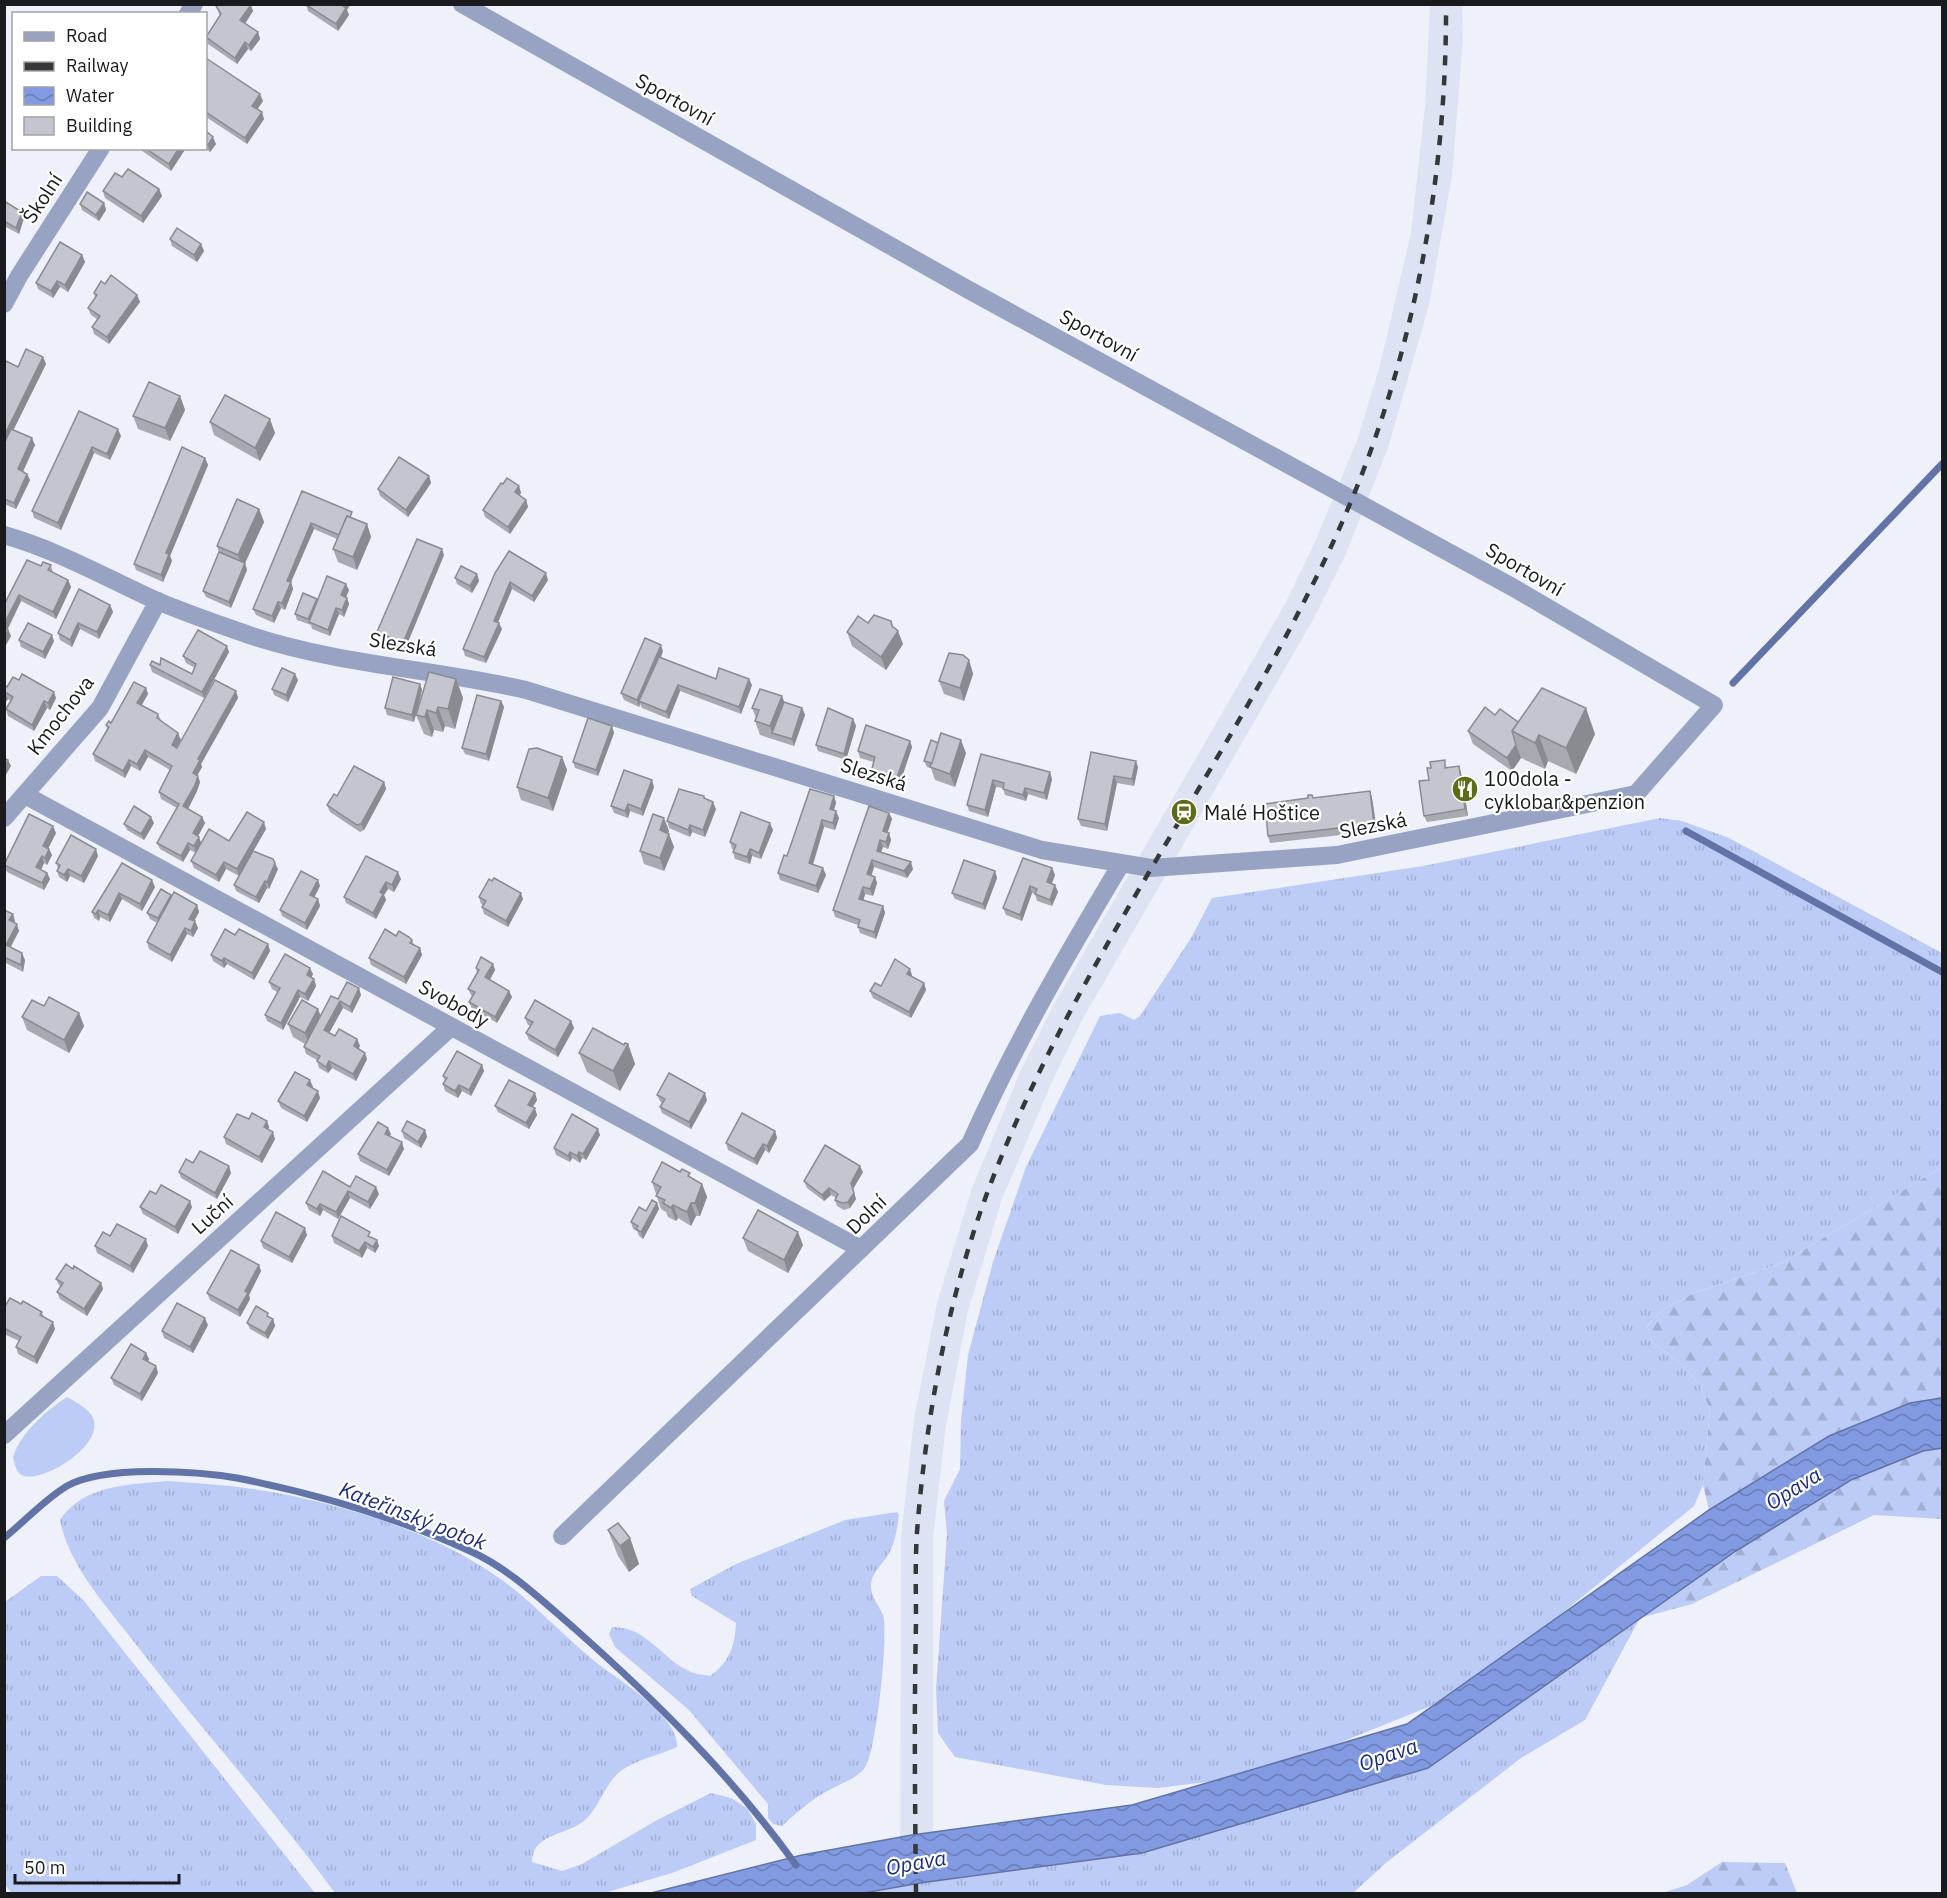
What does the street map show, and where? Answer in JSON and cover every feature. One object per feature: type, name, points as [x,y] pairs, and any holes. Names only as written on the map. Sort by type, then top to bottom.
[{"type":"street","name":"Sportovní","points":[[462,4],[967,289],[1514,588],[1714,705]]},
{"type":"street","name":"Školní","points":[[4,304],[12,271],[100,150]]},
{"type":"street","name":"Slezská","points":[[4,536],[38,544],[158,601],[250,635],[308,651],[471,677],[526,690],[1042,850],[1151,868],[1337,855],[1636,794],[1714,705]]},
{"type":"street","name":"Kmochova","points":[[4,818],[100,708],[158,601]]},
{"type":"street","name":"Svobody","points":[[26,795],[861,1250]]},
{"type":"street","name":"Dolní","points":[[562,1536],[970,1144],[1001,1074],[1050,984],[1121,864]]},
{"type":"street","name":"Luční","points":[[4,1435],[451,1027]]},
{"type":"shaded area","points":[[1430,5],[1462,5],[1463,40],[1452,176],[1429,305],[1388,448],[1345,556],[1314,618],[1081,1022],[1051,1084],[1002,1199],[968,1311],[946,1425],[933,1538],[933,1893],[900,1894],[901,1537],[914,1419],[937,1303],[972,1188],[1021,1070],[1053,1006],[1285,604],[1315,542],[1358,438],[1380,365],[1411,233],[1425,106]]},
{"type":"green space","points":[[1660,818],[1682,821],[1729,838],[1942,953],[1942,1167],[1782,1263],[1694,1293],[1662,1310],[1647,1326],[1653,1343],[1679,1362],[1700,1385],[1710,1410],[1703,1485],[1694,1506],[1545,1627],[1431,1706],[1334,1745],[1231,1779],[1158,1788],[1106,1785],[955,1757],[938,1733],[936,1689],[947,1534],[944,1501],[960,1469],[961,1420],[968,1355],[993,1262],[1026,1167],[1100,1016],[1120,1013],[1134,1020],[1140,1016],[1191,938],[1212,898],[1423,866]]},
{"type":"green space","points":[[1942,1167],[1942,1398],[1910,1405],[1850,1427],[1792,1458],[1709,1510],[1703,1485],[1710,1410],[1700,1385],[1679,1362],[1653,1343],[1647,1326],[1662,1310],[1694,1293],[1782,1263]]},
{"type":"green space","points":[[67,1397],[90,1413],[94,1424],[92,1435],[74,1457],[61,1466],[34,1476],[21,1475],[13,1457],[22,1439],[43,1416]]},
{"type":"green space","points":[[1942,1448],[1942,1519],[1874,1515],[1692,1604],[1640,1618],[1757,1538],[1849,1482],[1904,1458]]},
{"type":"green space","points":[[167,1481],[253,1489],[316,1501],[381,1520],[444,1546],[473,1561],[513,1588],[589,1656],[660,1713],[670,1725],[677,1747],[622,1770],[612,1780],[591,1814],[579,1824],[538,1845],[532,1862],[562,1871],[582,1864],[657,1820],[711,1793],[731,1798],[747,1808],[756,1824],[756,1840],[672,1873],[604,1893],[335,1893],[103,1602],[81,1571],[65,1538],[60,1520],[82,1499],[108,1488]]},
{"type":"green space","points":[[897,1512],[899,1515],[894,1543],[871,1582],[872,1594],[883,1615],[884,1645],[877,1720],[869,1760],[857,1775],[819,1796],[782,1826],[773,1824],[768,1818],[768,1804],[689,1710],[615,1647],[609,1634],[612,1627],[635,1632],[681,1667],[693,1673],[710,1676],[717,1671],[730,1653],[736,1623],[692,1596],[690,1589],[736,1564],[845,1520]]},
{"type":"green space","points":[[41,1576],[57,1576],[84,1601],[315,1893],[12,1893],[4,1884],[5,1602]]},
{"type":"green space","points":[[1640,1618],[1585,1720],[1521,1758],[1387,1862],[1353,1893],[864,1894],[920,1883],[1142,1853],[1428,1768]]},
{"type":"green space","points":[[1722,1862],[1785,1863],[1797,1893],[1662,1893],[1687,1885]]},
{"type":"water","name":"Opava","points":[[1942,1398],[1942,1448],[1923,1451],[1851,1480],[1736,1551],[1428,1768],[1142,1853],[920,1883],[864,1893],[651,1893],[802,1855],[912,1835],[1132,1805],[1407,1724],[1709,1510],[1829,1436],[1910,1403]]},
{"type":"building","points":[[217,4],[251,5],[240,20],[258,32],[249,45],[245,42],[235,58],[207,38],[221,14]]},
{"type":"building","points":[[344,4],[346,8],[336,24],[306,5]]},
{"type":"building","points":[[207,59],[260,94],[252,106],[262,112],[245,138],[207,113]]},
{"type":"building","points":[[207,132],[213,137],[207,144]]},
{"type":"building","points":[[148,150],[178,150],[169,164]]},
{"type":"building","points":[[128,169],[159,189],[141,216],[103,191],[115,173],[122,177]]},
{"type":"building","points":[[87,192],[104,203],[96,215],[80,204]]},
{"type":"building","points":[[4,201],[22,212],[16,228],[4,221]]},
{"type":"building","points":[[177,228],[201,244],[194,255],[170,239]]},
{"type":"building","points":[[60,242],[82,255],[65,285],[57,281],[51,291],[36,283]]},
{"type":"building","points":[[111,275],[137,295],[107,337],[92,327],[100,316],[88,308],[97,295],[94,293],[101,281],[105,284]]},
{"type":"building","points":[[26,349],[43,357],[4,434],[4,364],[6,361],[18,367]]},
{"type":"building","points":[[149,382],[180,396],[165,428],[133,416]]},
{"type":"building","points":[[225,395],[270,419],[255,448],[210,422]]},
{"type":"building","points":[[79,411],[118,429],[107,454],[92,447],[58,523],[32,511]]},
{"type":"building","points":[[11,429],[32,438],[18,469],[27,474],[14,503],[4,499],[4,444]]},
{"type":"building","points":[[182,447],[205,458],[166,553],[169,554],[161,575],[134,564]]},
{"type":"building","points":[[399,457],[429,476],[406,510],[378,489]]},
{"type":"building","points":[[507,478],[519,486],[515,492],[526,500],[508,527],[483,510]]},
{"type":"building","points":[[302,491],[352,512],[350,517],[347,516],[339,535],[311,523],[287,581],[291,582],[282,603],[278,602],[272,616],[253,609]]},
{"type":"building","points":[[237,499],[259,509],[238,555],[217,546]]},
{"type":"building","points":[[347,516],[367,524],[353,557],[333,549]]},
{"type":"building","points":[[417,539],[442,549],[403,643],[377,632]]},
{"type":"building","points":[[509,551],[546,573],[532,596],[510,582],[494,621],[499,623],[484,657],[463,649],[495,573]]},
{"type":"building","points":[[219,552],[245,563],[229,602],[203,591]]},
{"type":"building","points":[[27,560],[41,566],[43,562],[51,565],[48,570],[68,580],[53,612],[19,595],[4,624],[4,605]]},
{"type":"building","points":[[461,566],[477,574],[470,586],[455,578]]},
{"type":"building","points":[[327,576],[346,584],[341,595],[347,598],[342,610],[336,608],[328,630],[309,622]]},
{"type":"building","points":[[79,589],[110,605],[97,632],[78,623],[70,640],[58,633]]},
{"type":"building","points":[[303,593],[317,599],[308,619],[295,614]]},
{"type":"building","points":[[874,615],[891,621],[892,626],[898,631],[881,657],[847,632],[858,616],[868,623]]},
{"type":"building","points":[[28,623],[52,635],[43,652],[19,640]]},
{"type":"building","points":[[198,630],[227,646],[202,692],[150,665],[152,661],[160,665],[161,658],[192,674],[196,664],[183,656]]},
{"type":"building","points":[[645,638],[661,645],[637,700],[621,693]]},
{"type":"building","points":[[949,653],[963,655],[969,660],[960,688],[939,681]]},
{"type":"building","points":[[659,657],[716,679],[719,668],[749,679],[739,707],[678,685],[666,712],[639,701]]},
{"type":"building","points":[[282,668],[295,674],[286,695],[272,689]]},
{"type":"building","points":[[429,672],[456,679],[448,709],[438,707],[436,713],[427,710],[425,717],[416,715]]},
{"type":"building","points":[[22,674],[54,692],[48,703],[44,701],[32,725],[6,709],[13,697],[5,692],[4,694],[4,685],[7,687],[13,677],[19,680]]},
{"type":"building","points":[[393,677],[420,684],[412,715],[385,708]]},
{"type":"building","points":[[215,680],[236,691],[198,759],[200,760],[193,773],[198,776],[183,806],[202,817],[193,833],[199,837],[194,846],[188,843],[181,856],[157,843],[179,804],[159,792],[172,766],[145,750],[137,764],[129,760],[123,771],[93,754],[109,727],[106,725],[109,721],[111,723],[134,682],[146,688],[137,703],[158,714],[157,718],[178,733],[172,745],[177,748]]},
{"type":"building","points":[[1542,688],[1586,708],[1566,748],[1539,735],[1535,743],[1512,731]]},
{"type":"building","points":[[760,689],[782,696],[770,726],[755,721],[759,710],[752,708]]},
{"type":"building","points":[[477,695],[501,701],[486,754],[462,748]]},
{"type":"building","points":[[784,702],[802,708],[792,739],[772,733]]},
{"type":"building","points":[[1485,707],[1495,715],[1500,709],[1518,722],[1512,731],[1516,745],[1507,758],[1468,731]]},
{"type":"building","points":[[828,708],[853,719],[844,754],[816,745]]},
{"type":"building","points":[[588,718],[612,726],[596,770],[573,762]]},
{"type":"building","points":[[866,725],[910,741],[896,780],[871,772],[875,757],[858,751]]},
{"type":"building","points":[[941,733],[961,740],[950,774],[930,767]]},
{"type":"building","points":[[931,740],[938,743],[932,763],[924,761]]},
{"type":"building","points":[[537,748],[562,757],[548,798],[517,787],[529,749]]},
{"type":"building","points":[[1091,752],[1136,761],[1132,779],[1114,776],[1105,824],[1078,819]]},
{"type":"building","points":[[981,754],[1050,772],[1044,793],[1025,788],[1023,795],[1003,789],[1004,783],[993,780],[985,810],[967,805]]},
{"type":"building","points":[[1445,760],[1445,768],[1459,766],[1465,809],[1424,816],[1419,781],[1429,780],[1427,768],[1431,768],[1430,762]]},
{"type":"building","points":[[354,766],[384,782],[361,824],[357,825],[327,805],[334,794],[337,796]]},
{"type":"building","points":[[624,770],[652,780],[641,809],[628,804],[625,811],[611,806]]},
{"type":"building","points":[[679,789],[704,796],[713,802],[703,830],[690,825],[688,830],[667,821]]},
{"type":"building","points":[[810,789],[834,796],[830,809],[836,811],[833,823],[822,820],[809,863],[823,868],[816,886],[778,873],[784,855],[787,856]]},
{"type":"building","points":[[1370,791],[1374,824],[1268,836],[1265,804],[1308,798],[1308,795],[1312,795],[1313,798]]},
{"type":"building","points":[[134,806],[151,817],[141,834],[124,824]]},
{"type":"building","points":[[869,806],[889,813],[883,831],[889,833],[886,842],[880,840],[877,851],[911,862],[904,871],[872,860],[867,874],[875,877],[870,889],[863,887],[859,899],[883,906],[874,932],[858,927],[860,920],[833,910]]},
{"type":"building","points":[[247,812],[264,822],[237,869],[224,862],[216,875],[191,861],[209,829],[229,841]]},
{"type":"building","points":[[741,812],[770,823],[759,853],[750,849],[747,857],[733,852],[736,845],[730,842]]},
{"type":"building","points":[[29,814],[53,826],[43,846],[49,849],[45,858],[42,856],[36,867],[47,873],[42,883],[4,865]]},
{"type":"building","points":[[653,814],[664,818],[660,830],[669,834],[660,858],[640,851]]},
{"type":"building","points":[[71,835],[96,849],[81,876],[68,869],[64,875],[57,871],[60,865],[56,863]]},
{"type":"building","points":[[253,851],[273,859],[275,863],[267,882],[265,881],[256,897],[234,885]]},
{"type":"building","points":[[366,856],[398,872],[392,885],[386,882],[380,892],[383,894],[373,913],[344,897]]},
{"type":"building","points":[[1023,858],[1052,868],[1047,882],[1055,885],[1050,900],[1035,894],[1037,889],[1030,886],[1020,915],[1003,908]]},
{"type":"building","points":[[964,860],[995,871],[983,904],[952,893]]},
{"type":"building","points":[[122,863],[152,880],[140,904],[119,893],[108,915],[98,910],[96,914],[92,912]]},
{"type":"building","points":[[301,871],[318,880],[310,895],[318,899],[305,923],[280,910]]},
{"type":"building","points":[[494,878],[521,893],[506,921],[482,907],[486,901],[479,897],[489,879],[492,881]]},
{"type":"building","points":[[161,889],[171,895],[158,918],[147,913]]},
{"type":"building","points":[[174,892],[197,905],[189,919],[195,921],[191,931],[185,928],[170,955],[147,942]]},
{"type":"building","points":[[4,910],[13,914],[9,920],[17,924],[6,945],[22,953],[21,965],[4,957]]},
{"type":"building","points":[[225,929],[235,935],[239,929],[268,944],[252,973],[224,958],[222,961],[211,955]]},
{"type":"building","points":[[385,929],[396,936],[399,931],[412,940],[410,943],[420,948],[404,977],[369,958]]},
{"type":"building","points":[[285,954],[310,968],[307,975],[314,979],[305,994],[298,990],[281,1023],[265,1015],[280,988],[269,982]]},
{"type":"building","points":[[481,957],[493,964],[485,977],[509,991],[495,1017],[469,1002],[475,992],[468,989],[479,970],[476,968]]},
{"type":"building","points":[[895,959],[910,969],[907,974],[924,983],[909,1012],[870,991],[875,983],[881,986]]},
{"type":"building","points":[[347,982],[359,988],[350,1007],[340,1001],[324,1030],[335,1036],[339,1029],[357,1039],[354,1046],[365,1053],[353,1074],[329,1061],[326,1067],[317,1061],[320,1056],[304,1047],[331,996],[338,999]]},
{"type":"building","points":[[49,997],[79,1013],[64,1040],[22,1017],[32,1000],[44,1006]]},
{"type":"building","points":[[302,1000],[318,1009],[305,1033],[288,1024]]},
{"type":"building","points":[[535,1000],[571,1021],[555,1050],[526,1033],[533,1022],[525,1018]]},
{"type":"building","points":[[593,1028],[624,1045],[628,1044],[613,1071],[579,1053]]},
{"type":"building","points":[[457,1051],[482,1065],[469,1090],[459,1085],[455,1091],[443,1084],[447,1078],[443,1076]]},
{"type":"building","points":[[295,1072],[310,1080],[307,1085],[318,1091],[304,1116],[278,1101]]},
{"type":"building","points":[[669,1073],[705,1093],[689,1122],[660,1107],[665,1099],[657,1095]]},
{"type":"building","points":[[509,1080],[535,1093],[528,1105],[535,1108],[526,1123],[495,1106]]},
{"type":"building","points":[[252,1113],[267,1121],[264,1127],[273,1132],[259,1157],[224,1137],[237,1114],[249,1119]]},
{"type":"building","points":[[742,1113],[775,1131],[767,1146],[763,1144],[754,1159],[726,1143]]},
{"type":"building","points":[[572,1114],[598,1129],[583,1154],[579,1152],[577,1156],[570,1152],[568,1156],[554,1148]]},
{"type":"building","points":[[407,1121],[425,1130],[418,1142],[402,1131]]},
{"type":"building","points":[[378,1122],[388,1128],[385,1134],[402,1142],[387,1170],[358,1154]]},
{"type":"building","points":[[825,1145],[860,1166],[851,1183],[854,1193],[848,1202],[842,1203],[835,1200],[838,1194],[829,1188],[822,1195],[804,1181]]},
{"type":"building","points":[[200,1151],[229,1166],[215,1193],[179,1172],[186,1159],[193,1163]]},
{"type":"building","points":[[662,1162],[680,1172],[682,1169],[690,1173],[688,1176],[702,1184],[695,1203],[691,1203],[687,1212],[673,1205],[671,1208],[663,1203],[665,1200],[656,1196],[661,1187],[652,1182]]},
{"type":"building","points":[[323,1171],[350,1187],[356,1176],[376,1187],[368,1202],[348,1191],[336,1212],[320,1204],[317,1209],[306,1203]]},
{"type":"building","points":[[161,1185],[190,1201],[175,1227],[140,1207],[150,1191],[156,1194]]},
{"type":"building","points":[[652,1200],[657,1203],[641,1232],[636,1229],[638,1226],[631,1222],[639,1207],[646,1211]]},
{"type":"building","points":[[758,1210],[798,1232],[784,1260],[743,1238]]},
{"type":"building","points":[[276,1212],[305,1228],[289,1257],[261,1241]]},
{"type":"building","points":[[341,1216],[370,1232],[368,1236],[377,1240],[373,1247],[365,1242],[359,1251],[332,1236]]},
{"type":"building","points":[[117,1224],[146,1239],[130,1266],[95,1246],[103,1232],[110,1236]]},
{"type":"building","points":[[231,1250],[259,1265],[245,1291],[248,1293],[238,1310],[207,1293]]},
{"type":"building","points":[[66,1264],[73,1269],[74,1266],[101,1283],[84,1309],[57,1292],[63,1283],[56,1279]]},
{"type":"building","points":[[10,1298],[21,1304],[23,1301],[42,1312],[40,1315],[53,1322],[34,1357],[16,1347],[21,1337],[4,1328],[4,1308]]},
{"type":"building","points":[[177,1303],[205,1318],[190,1347],[162,1331]]},
{"type":"building","points":[[256,1306],[273,1319],[265,1333],[247,1323]]},
{"type":"building","points":[[131,1344],[146,1353],[143,1359],[156,1366],[140,1394],[111,1378]]},
{"type":"building","points":[[618,1523],[630,1538],[620,1546],[608,1530]]},
{"type":"waterway","points":[[1733,683],[1942,464]]},
{"type":"waterway","points":[[1686,831],[1942,972]]},
{"type":"waterway","name":"Kateřinský potok","points":[[4,1538],[67,1486],[83,1479],[103,1475],[150,1471],[219,1475],[267,1484],[385,1517],[442,1539],[485,1558],[512,1576],[604,1655],[692,1740],[746,1801],[796,1865]]},
{"type":"railway","points":[[916,1894],[917,1532],[933,1401],[962,1271],[989,1188],[1024,1104],[1064,1023],[1107,944],[1245,711],[1329,551],[1357,487],[1381,420],[1401,353],[1418,284],[1431,214],[1445,74],[1446,4]]},
{"type":"place","name":"100dola - cyklobar&penzion","points":[[1465,789]]},
{"type":"place","name":"Malé Hoštice","points":[[1184,812]]}]
